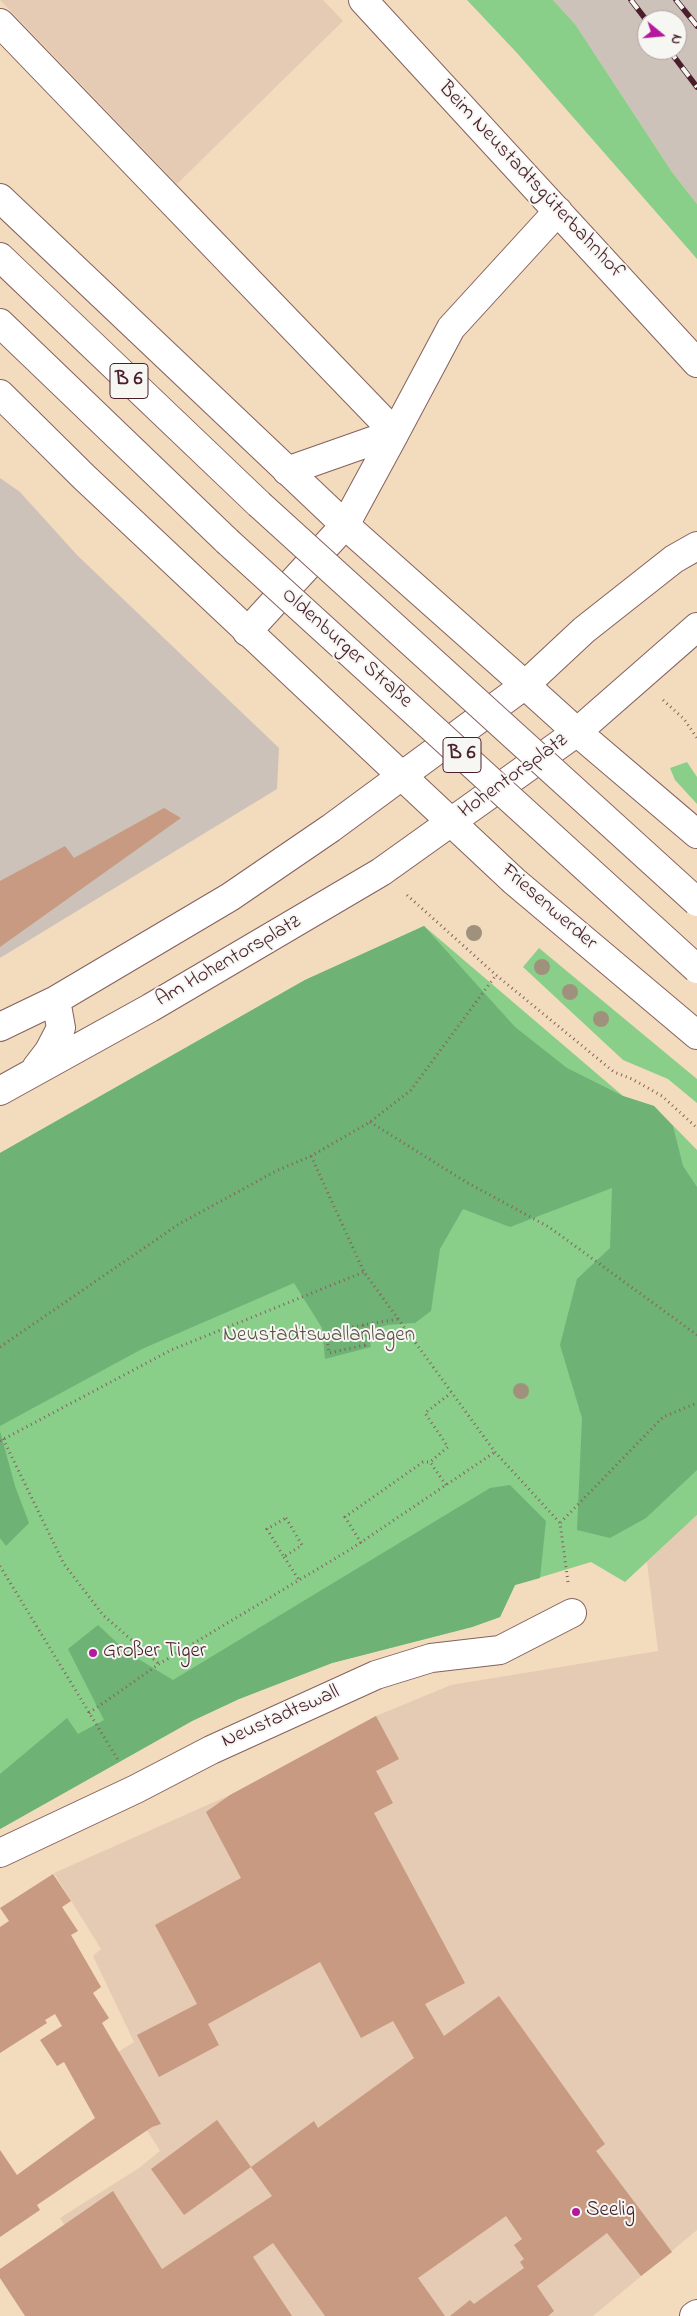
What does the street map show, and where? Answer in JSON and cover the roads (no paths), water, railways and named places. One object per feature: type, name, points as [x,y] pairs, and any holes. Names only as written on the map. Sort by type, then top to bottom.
[{"type":"main road","name":"Beim Neustadtsgüterbahnhof","points":[[363,0],[697,363]]},
{"type":"main road","points":[[0,23],[395,433]]},
{"type":"main road","points":[[0,198],[345,526],[577,732],[697,834]]},
{"type":"main road","points":[[248,632],[345,526],[451,328],[558,212]]},
{"type":"main road","name":"B 6","points":[[0,257],[259,504],[697,902]]},
{"type":"main road","name":"Oldenburger Straße","points":[[0,323],[227,541],[697,969]]},
{"type":"main road","name":"Friesenwerder","points":[[0,394],[248,632],[514,880],[697,1035]]},
{"type":"main road","points":[[287,471],[395,433]]},
{"type":"main road","points":[[0,1027],[56,1000],[230,896],[403,777],[526,685],[584,630],[674,559],[697,546]]},
{"type":"main road","name":"Hohentorsplatz","points":[[451,822],[577,732],[697,627]]},
{"type":"main road","name":"Am Hohentorsplatz","points":[[0,1091],[150,1008],[381,872],[451,822]]},
{"type":"main road","points":[[33,1072],[49,1051],[61,1028],[56,1000]]},
{"type":"main road","name":"Neustadtswall","points":[[0,1853],[136,1789],[211,1750],[376,1675],[431,1658],[500,1650],[572,1613]]},
{"type":"railway","points":[[631,0],[639,10]]},
{"type":"railway","points":[[676,0],[697,26]]},
{"type":"railway","points":[[677,60],[697,87]]},
{"type":"place","name":"Großer Tiger","points":[[93,1653]]},
{"type":"place","name":"Seelig","points":[[576,2212]]},
{"type":"park label","name":"Neustadtswallanlagen","points":[[319,1337]]}]
